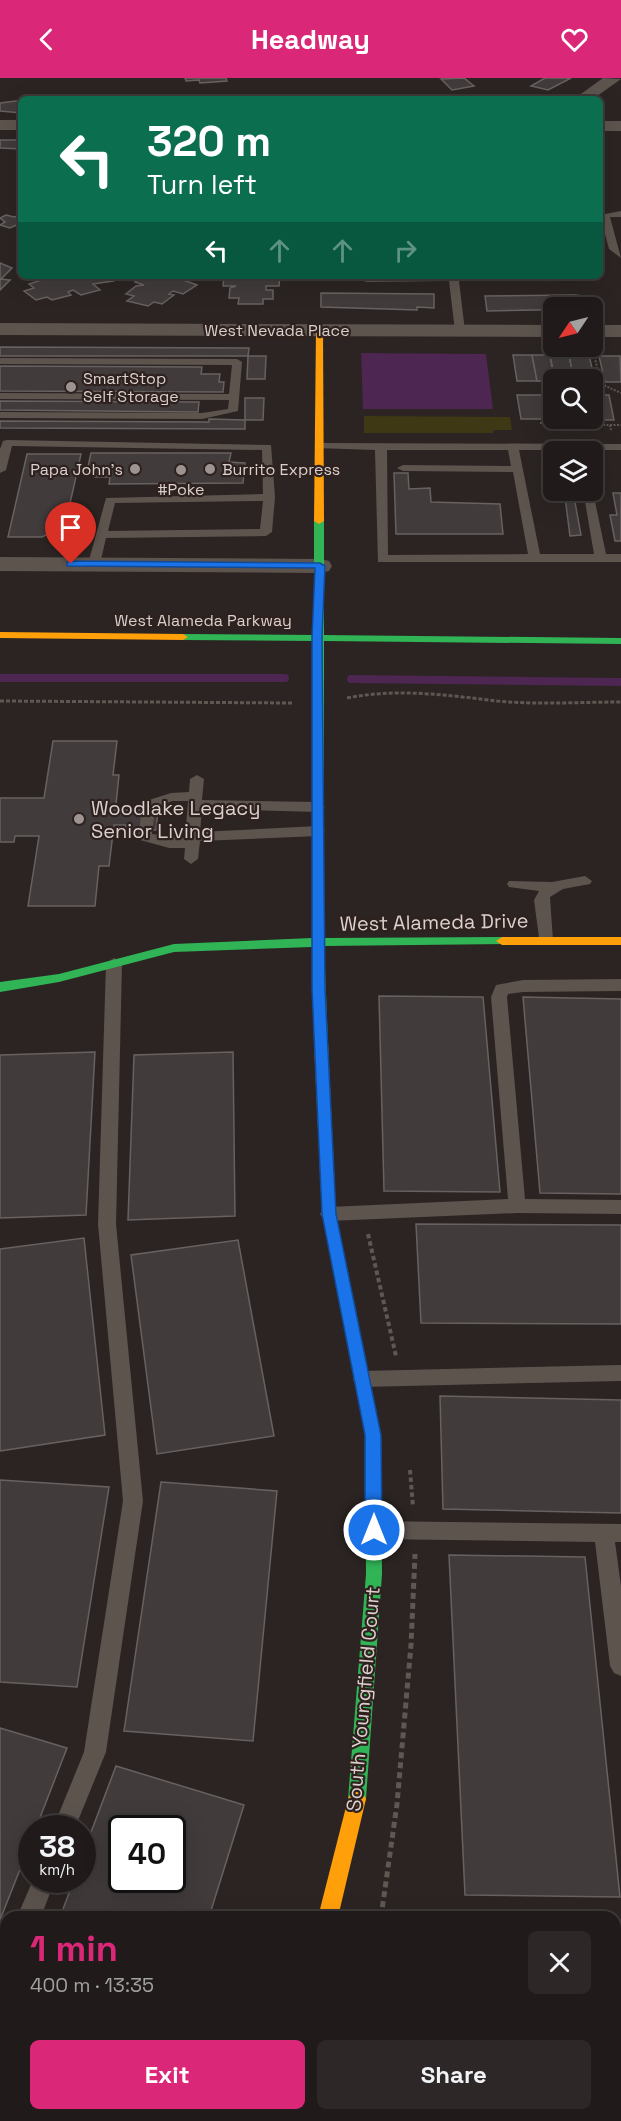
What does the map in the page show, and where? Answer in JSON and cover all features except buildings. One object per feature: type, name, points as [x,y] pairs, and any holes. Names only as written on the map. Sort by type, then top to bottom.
[{"type":"street","points":[[587,96],[614,78]]},
{"type":"street","points":[[0,125],[18,125]]},
{"type":"street","points":[[603,126],[621,126]]},
{"type":"street","name":"West Nevada Place","points":[[0,329],[543,331]]},
{"type":"street","name":"South Youngfield Court","points":[[319,330],[318,989],[329,1214],[373,1435],[374,1530],[374,1574],[357,1805],[330,1911]]},
{"type":"street","points":[[603,331],[621,331]]},
{"type":"street","points":[[0,564],[320,566]]},
{"type":"street","name":"West Alameda Parkway","points":[[0,635],[621,641]]},
{"type":"street","name":"West Alameda Drive","points":[[0,987],[59,978],[174,948],[319,942],[621,941]]},
{"type":"lane","points":[[621,214],[605,214],[614,249],[621,255]]},
{"type":"lane","points":[[367,279],[454,279],[460,331]]},
{"type":"lane","points":[[0,361],[237,362],[233,411],[202,416],[0,415]]},
{"type":"lane","points":[[0,396],[234,397]]},
{"type":"lane","points":[[0,470],[7,443],[267,447],[269,497],[266,532],[101,535]]},
{"type":"lane","points":[[320,446],[543,447]]},
{"type":"lane","points":[[381,446],[382,559],[621,558]]},
{"type":"lane","points":[[513,446],[535,558]]},
{"type":"lane","points":[[603,448],[621,447]]},
{"type":"lane","points":[[403,468],[518,469]]},
{"type":"lane","points":[[94,564],[110,500],[269,497]]},
{"type":"lane","points":[[591,501],[601,558]]},
{"type":"lane","points":[[192,858],[197,779]]},
{"type":"lane","points":[[318,807],[171,797],[148,805],[145,837],[156,841],[193,840],[318,831]]},
{"type":"lane","points":[[514,884],[553,887],[585,881]]},
{"type":"lane","points":[[545,941],[541,900],[553,887]]},
{"type":"lane","points":[[69,1815],[95,1752],[133,1501],[107,1224],[114,963]]},
{"type":"lane","points":[[517,1206],[499,997],[502,989],[523,986],[621,985]]},
{"type":"lane","points":[[329,1214],[517,1206],[621,1208]]},
{"type":"lane","points":[[362,1379],[621,1373]]},
{"type":"lane","points":[[374,1530],[613,1533],[621,1666]]},
{"type":"lane","points":[[31,1911],[39,1893]]},
{"type":"path","points":[[595,357],[601,384],[621,393]]},
{"type":"path","points":[[610,425],[621,425]]},
{"type":"path","points":[[0,701],[317,704],[373,693],[461,695],[499,701],[621,702]]},
{"type":"shaded area","points":[[361,353],[486,354],[493,409],[363,409]]},
{"type":"shaded area","points":[[364,416],[510,417],[512,430],[494,430],[493,433],[364,433]]},
{"type":"waterway","points":[[0,678],[285,678]]},
{"type":"waterway","points":[[351,679],[621,682]]},
{"type":"traffic: fast","points":[[319,521],[318,989],[321,1043]]},
{"type":"traffic: fast","points":[[183,637],[621,641]]},
{"type":"traffic: fast","points":[[0,987],[59,978],[174,948],[319,942],[502,941]]},
{"type":"traffic: fast","points":[[345,1292],[373,1435],[374,1574],[357,1799]]},
{"type":"traffic: slow","points":[[319,330],[319,521]]},
{"type":"traffic: slow","points":[[0,635],[183,637]]},
{"type":"traffic: slow","points":[[502,941],[621,941]]},
{"type":"traffic: slow","points":[[321,1043],[329,1214],[345,1292]]},
{"type":"traffic: slow","points":[[329,1911],[357,1799]]},
{"type":"place","name":"SmartStop Self Storage","points":[[71,387]]},
{"type":"place","name":"Papa John's","points":[[135,469]]},
{"type":"place","name":"Burrito Express","points":[[210,469]]},
{"type":"place","name":"#Poke","points":[[181,470]]},
{"type":"place","name":"Woodlake Legacy Senior Living","points":[[79,819]]},
{"type":"route","points":[[71,564],[320,566],[317,637],[318,989],[329,1214],[373,1435],[374,1530]]}]
